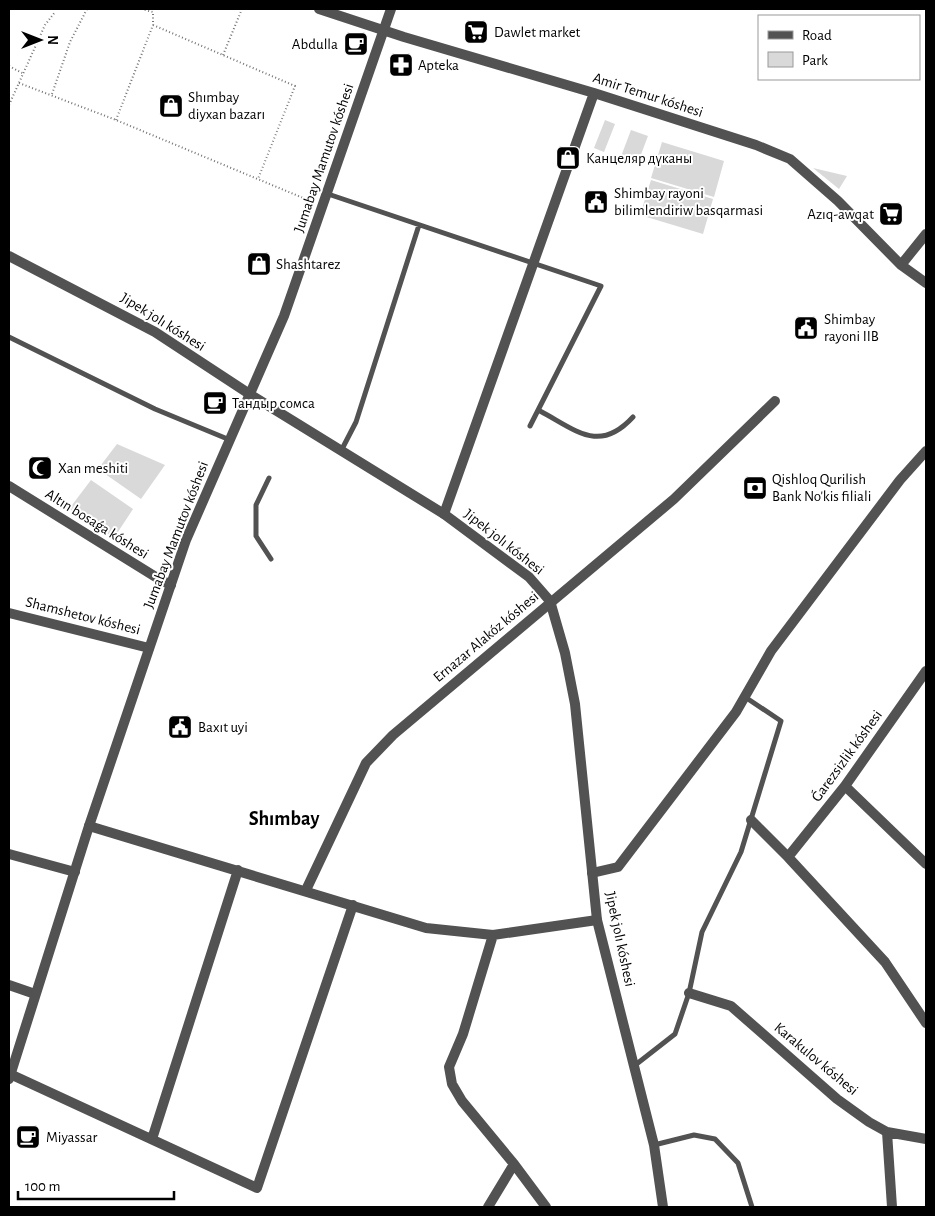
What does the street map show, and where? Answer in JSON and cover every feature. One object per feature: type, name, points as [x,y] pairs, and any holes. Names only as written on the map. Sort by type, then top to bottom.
[{"type":"street","name":"Amir Temur kóshesi","points":[[319,9],[594,93],[756,145],[790,159],[838,201],[901,265],[926,283]]},
{"type":"street","name":"Jumabay Mamutov kóshesi","points":[[10,1076],[88,826],[186,540],[251,396],[284,316],[391,9]]},
{"type":"street","points":[[444,514],[594,93]]},
{"type":"street","points":[[901,265],[926,234]]},
{"type":"street","name":"Jipek jolı kóshesi","points":[[9,256],[155,332],[251,396],[444,514],[529,577],[550,601],[575,704],[597,920],[654,1145],[663,1207]]},
{"type":"street","name":"Ernazar Alakóz kóshesi","points":[[306,890],[366,763],[393,735],[550,601],[674,499],[775,401]]},
{"type":"street","points":[[592,873],[618,867],[736,712],[771,651],[900,480],[926,451]]},
{"type":"street","name":"Altın bosaǵa kóshesi","points":[[9,486],[159,579],[172,585]]},
{"type":"street","name":"Shamshetov kóshesi","points":[[9,613],[149,648]]},
{"type":"street","name":"Ǵarezsizlik kóshesi","points":[[788,857],[845,786],[925,678]]},
{"type":"street","points":[[845,786],[926,864]]},
{"type":"street","points":[[751,820],[788,857],[885,962],[926,1023]]},
{"type":"street","points":[[88,826],[306,890],[426,928],[493,935],[597,920]]},
{"type":"street","points":[[9,854],[75,872]]},
{"type":"street","points":[[152,1139],[238,870]]},
{"type":"street","points":[[10,1076],[257,1188],[353,905]]},
{"type":"street","points":[[493,935],[463,1034],[449,1067],[452,1084],[462,1101],[514,1164],[546,1207]]},
{"type":"street","points":[[9,985],[35,994]]},
{"type":"street","name":"Karakulov kóshesi","points":[[690,993],[731,1006],[837,1098],[887,1132],[926,1139]]},
{"type":"street","points":[[887,1132],[892,1207]]},
{"type":"street","points":[[488,1207],[514,1164]]},
{"type":"lane","points":[[328,194],[601,286],[540,410],[530,426]]},
{"type":"lane","points":[[341,452],[356,422],[419,225]]},
{"type":"lane","points":[[9,337],[155,409],[230,440]]},
{"type":"lane","points":[[540,410],[590,437],[608,436],[620,430],[633,417]]},
{"type":"lane","points":[[269,478],[256,504],[256,536],[270,559]]},
{"type":"lane","points":[[634,1066],[675,1034],[690,993],[702,932],[741,852],[781,721],[745,697]]},
{"type":"lane","points":[[654,1145],[694,1134],[715,1139],[738,1163],[752,1207]]},
{"type":"path","points":[[52,95],[70,42],[87,9]]},
{"type":"path","points":[[116,120],[153,25],[152,12],[142,9]]},
{"type":"path","points":[[223,55],[242,9]]},
{"type":"path","points":[[9,105],[45,25],[56,12]]},
{"type":"path","points":[[153,25],[295,86],[258,179]]},
{"type":"path","points":[[9,66],[23,74]]},
{"type":"path","points":[[19,83],[116,120],[308,200]]},
{"type":"green space","points":[[605,120],[615,124],[604,152],[594,148]]},
{"type":"green space","points":[[631,130],[648,136],[637,165],[620,159]]},
{"type":"green space","points":[[662,142],[724,161],[714,197],[651,178]]},
{"type":"green space","points":[[813,168],[847,176],[839,189]]},
{"type":"green space","points":[[651,180],[713,199],[703,234],[640,215]]},
{"type":"green space","points":[[117,444],[165,465],[141,499],[98,469]]},
{"type":"green space","points":[[91,480],[133,509],[114,538],[69,509]]},
{"type":"place","name":"Dawlet market","points":[[476,32]]},
{"type":"place","name":"Abdulla","points":[[356,44]]},
{"type":"place","name":"Apteka","points":[[401,65]]},
{"type":"place","name":"Shımbay diyxan bazarı","points":[[171,106]]},
{"type":"place","name":"Канцеляр дүканы","points":[[568,158]]},
{"type":"place","name":"Shimbay rayoni bilimlendiriw basqarmasi","points":[[596,202]]},
{"type":"place","name":"Azıq-awqat","points":[[891,214]]},
{"type":"place","name":"Shashtarez","points":[[259,264]]},
{"type":"place","name":"Shimbay rayoni IIB","points":[[806,328]]},
{"type":"place","name":"Тандыр сомса","points":[[215,403]]},
{"type":"place","name":"Xan meshiti","points":[[40,468]]},
{"type":"place","name":"Qishloq Qurilish Bank No'kis filiali","points":[[755,488]]},
{"type":"place","name":"Baxıt uyi","points":[[180,727]]},
{"type":"place","name":"Miyassar","points":[[28,1137]]},
{"type":"district","name":"Shımbay","points":[[284,819]]}]
